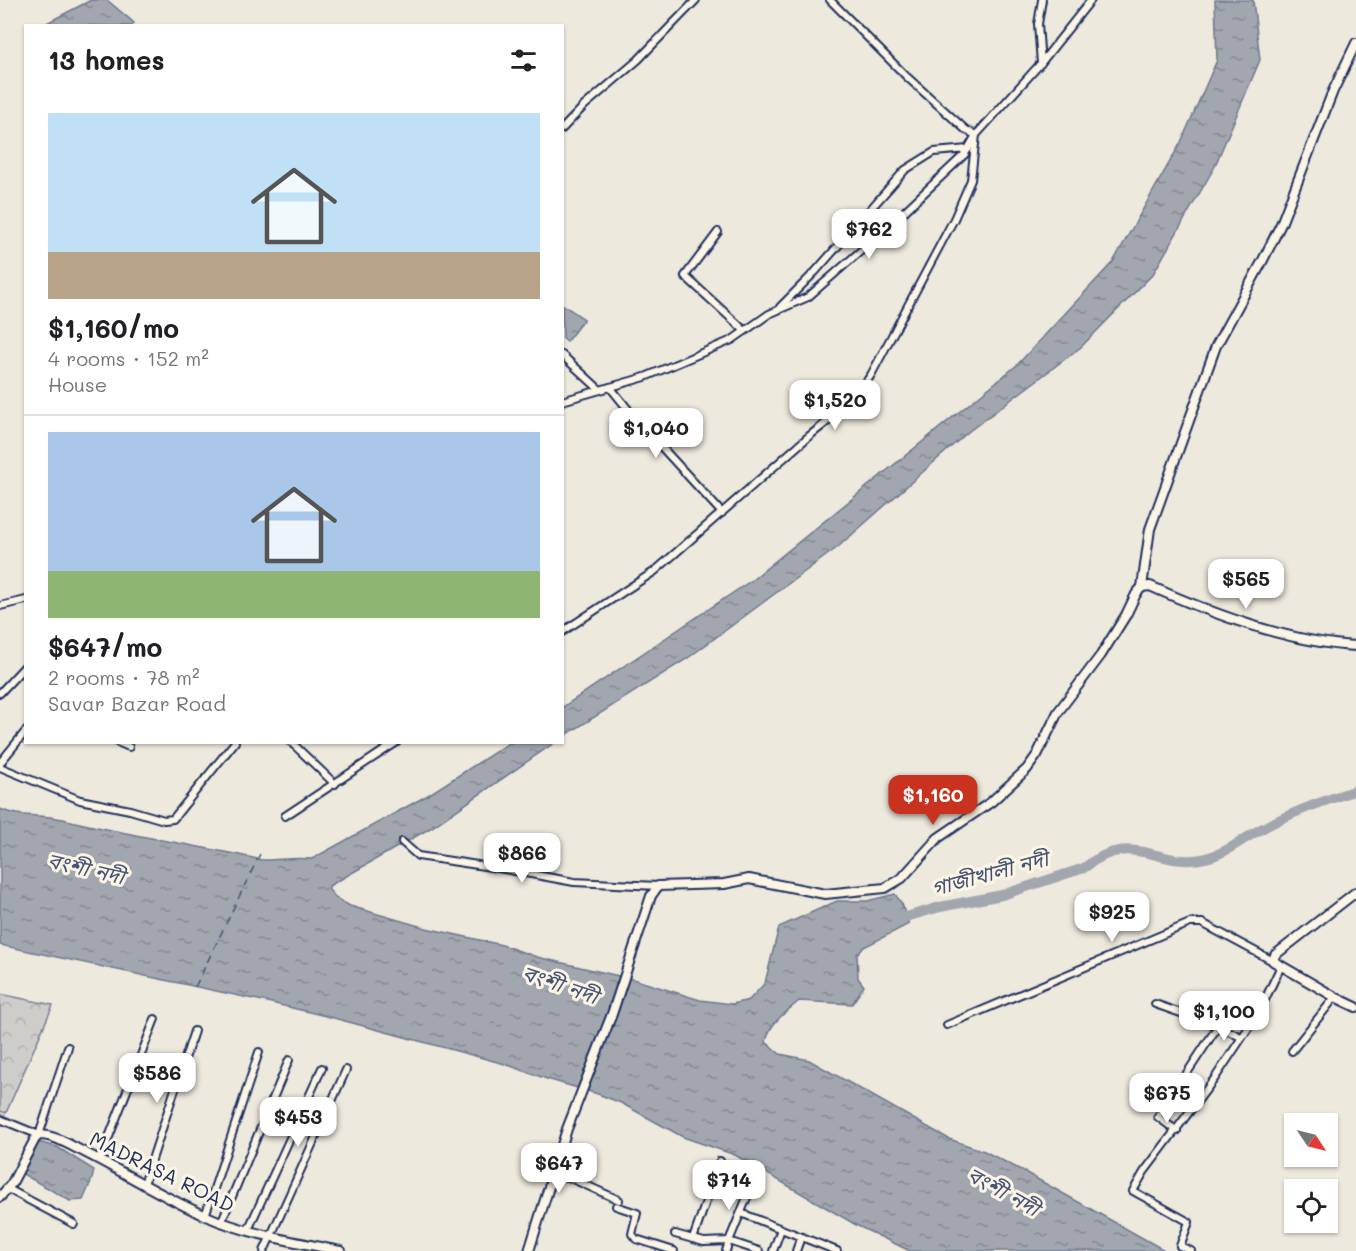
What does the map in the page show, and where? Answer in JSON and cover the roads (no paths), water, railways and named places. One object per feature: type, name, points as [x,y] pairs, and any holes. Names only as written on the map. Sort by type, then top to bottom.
[{"type":"street","points":[[564,127],[584,106],[638,60],[696,0]]},
{"type":"street","points":[[831,0],[908,77],[966,130],[976,135]]},
{"type":"street","points":[[1041,63],[1038,24],[1042,0]]},
{"type":"street","points":[[564,400],[645,377],[732,340],[774,312],[808,297],[888,227],[965,154],[976,135],[1041,63],[1091,0]]},
{"type":"street","points":[[402,842],[418,856],[574,882],[658,886],[724,884],[749,879],[825,894],[885,888],[902,878],[938,838],[991,802],[1027,769],[1037,755],[1058,712],[1101,655],[1142,587],[1150,528],[1216,346],[1281,224],[1326,105],[1356,43]]},
{"type":"street","points":[[564,629],[655,571],[808,437],[852,402],[871,375],[936,255],[971,180],[976,135]]},
{"type":"street","points":[[774,312],[815,272],[905,170],[934,153],[968,149]]},
{"type":"street","points":[[718,232],[685,276],[745,331]]},
{"type":"street","points":[[564,357],[600,390]]},
{"type":"street","points":[[610,387],[635,418],[722,513]]},
{"type":"street","points":[[1142,587],[1150,586],[1197,606],[1262,628],[1339,645],[1356,646]]},
{"type":"street","points":[[0,606],[24,600]]},
{"type":"street","points":[[0,693],[24,668]]},
{"type":"street","points":[[0,763],[24,733]]},
{"type":"street","points":[[122,744],[129,747]]},
{"type":"street","points":[[0,767],[80,800],[130,810],[164,820],[173,819],[233,744]]},
{"type":"street","points":[[293,744],[335,783]]},
{"type":"street","points":[[285,816],[394,744]]},
{"type":"street","points":[[529,1251],[567,1130],[612,1014],[651,896],[658,886]]},
{"type":"street","points":[[1191,1251],[1180,1246],[1189,1222],[1133,1191],[1144,1172],[1215,1078],[1259,1012],[1277,963],[1275,955],[1356,892]]},
{"type":"street","points":[[947,1025],[1190,923],[1202,923],[1356,1007]]},
{"type":"street","points":[[1292,1051],[1335,997]]},
{"type":"street","points":[[1155,1004],[1218,1026],[1241,1037]]},
{"type":"street","points":[[100,1160],[155,1019]]},
{"type":"street","points":[[1177,1131],[1158,1117],[1218,1026]]},
{"type":"street","points":[[144,1184],[194,1031]]},
{"type":"street","points":[[0,1197],[8,1189],[39,1135],[68,1047]]},
{"type":"street","points":[[205,1216],[259,1052]]},
{"type":"street","points":[[221,1223],[289,1060]]},
{"type":"street","points":[[248,1230],[322,1068]]},
{"type":"street","points":[[264,1251],[273,1236],[346,1070]]},
{"type":"street","points":[[0,1119],[39,1135]]},
{"type":"street","name":"MADRASA ROAD","points":[[39,1135],[53,1137],[221,1223],[341,1251]]},
{"type":"street","points":[[693,1239],[720,1161]]},
{"type":"street","points":[[552,1174],[568,1178],[637,1213],[632,1234],[636,1239],[674,1251]]},
{"type":"street","points":[[726,1251],[755,1178]]},
{"type":"street","points":[[8,1189],[74,1224]]},
{"type":"street","points":[[741,1213],[837,1251]]},
{"type":"street","points":[[773,1251],[780,1229]]},
{"type":"street","points":[[675,1234],[704,1242],[729,1241],[759,1251]]},
{"type":"street","points":[[796,1251],[801,1237]]},
{"type":"water","points":[[91,0],[107,0],[134,23],[133,24],[45,24]]},
{"type":"water","points":[[1215,0],[1253,0],[1260,60],[1214,168],[1153,274],[1081,347],[968,432],[838,547],[688,658],[564,736],[564,706],[752,580],[1017,365],[1113,262],[1181,142],[1217,60]]},
{"type":"water","points":[[564,305],[584,319],[567,341],[564,339]]},
{"type":"water","name":"বংশী নদী","points":[[507,744],[553,744],[432,827],[329,886],[329,890],[337,899],[350,906],[426,928],[636,980],[700,1000],[732,1004],[749,1000],[765,983],[779,927],[837,901],[867,901],[895,894],[902,904],[909,924],[864,947],[857,954],[858,978],[864,986],[852,1004],[799,1001],[774,1024],[766,1042],[780,1054],[809,1060],[949,1139],[984,1151],[1021,1170],[1166,1251],[910,1251],[858,1226],[735,1155],[683,1137],[621,1103],[598,1094],[505,1064],[330,1017],[0,945],[0,809],[15,814],[63,819],[262,860],[312,859],[428,795]]},
{"type":"water","points":[[38,1142],[57,1147],[94,1170],[83,1200],[70,1201],[21,1173]]},
{"type":"waterway","name":"গাজীখালী নদী","points":[[896,920],[940,907],[1002,895],[1084,868],[1101,857],[1117,851],[1132,850],[1190,860],[1214,856],[1285,817],[1356,790]]}]
